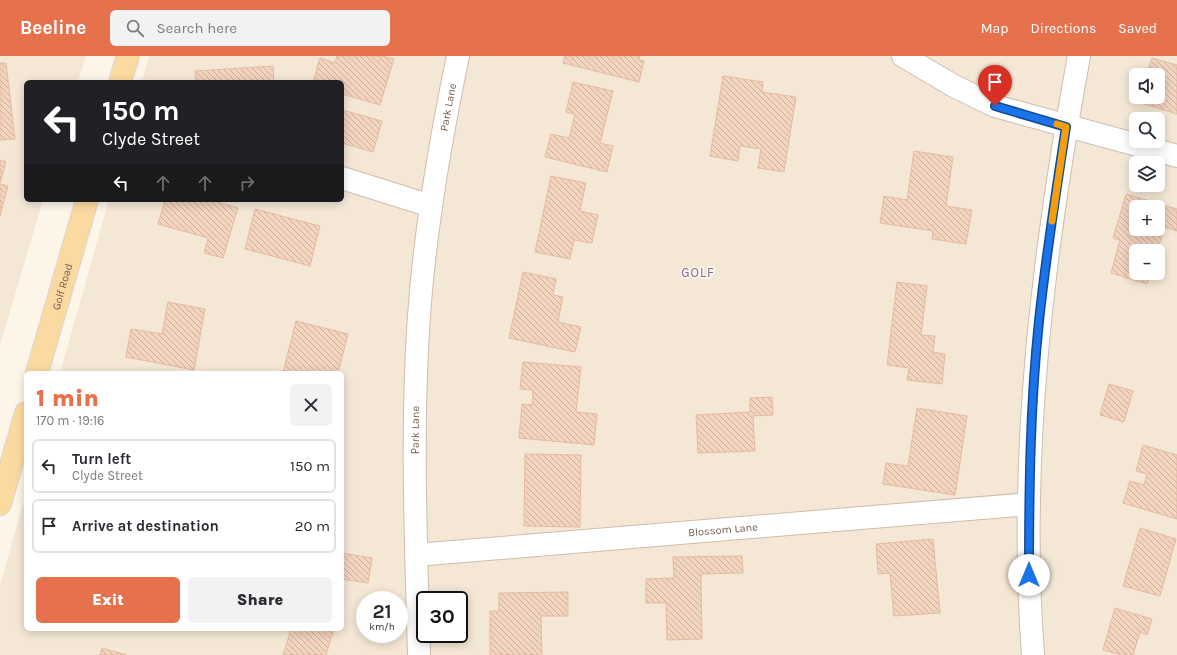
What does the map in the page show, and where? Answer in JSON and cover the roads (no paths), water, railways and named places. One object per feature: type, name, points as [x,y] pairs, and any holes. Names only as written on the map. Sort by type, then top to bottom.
[{"type":"main road","points":[[121,80],[128,56]]},
{"type":"main road","name":"Golf Road","points":[[38,371],[86,202]]},
{"type":"main road","points":[[0,504],[24,420]]},
{"type":"street","name":"Park Lane","points":[[420,655],[414,486],[415,390],[419,315],[431,206],[446,115],[458,56]]},
{"type":"street","points":[[903,56],[954,86],[995,106],[1066,127],[1177,156]]},
{"type":"street","points":[[1033,655],[1029,604],[1029,504],[1033,397],[1039,322],[1048,246],[1066,127],[1079,56]]},
{"type":"street","points":[[344,179],[431,206]]},
{"type":"street","name":"Blossom Lane","points":[[416,555],[1029,504]]},
{"type":"district","name":"GOLF","points":[[698,272]]}]
